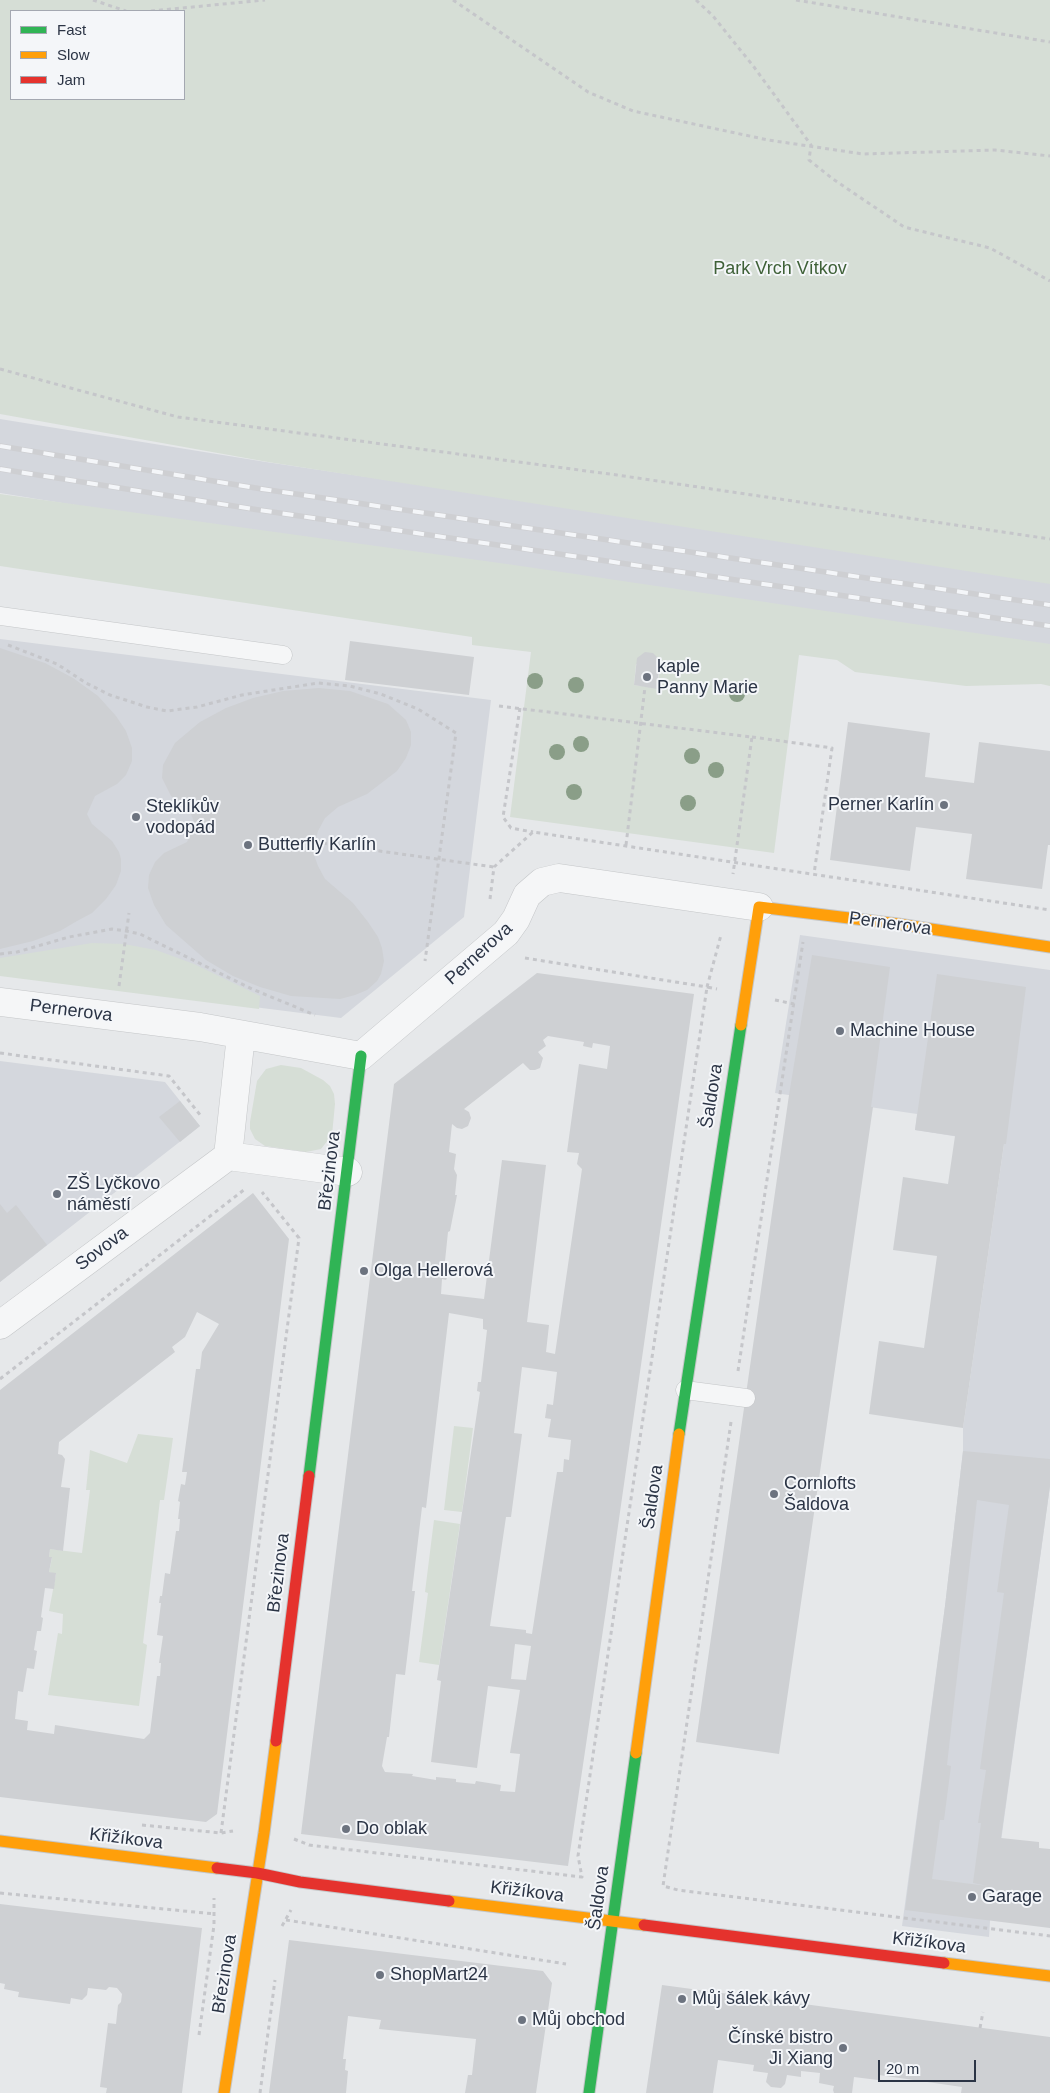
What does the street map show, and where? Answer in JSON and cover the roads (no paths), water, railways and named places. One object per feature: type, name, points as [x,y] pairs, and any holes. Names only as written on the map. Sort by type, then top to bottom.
[{"type":"street","name":"Pernerova","points":[[0,1002],[200,1027],[361,1056],[506,933],[516,919],[527,895],[542,882],[559,878],[759,907],[898,924],[1050,947]]},
{"type":"street","name":"Šaldova","points":[[589,2093],[685,1390],[759,907]]},
{"type":"street","points":[[241,1035],[228,1156],[348,1172]]},
{"type":"street","name":"Březinova","points":[[224,2093],[264,1833],[361,1056]]},
{"type":"street","name":"Sovova","points":[[0,1325],[228,1156]]},
{"type":"street","name":"Křižíkova","points":[[0,1841],[257,1873],[300,1882],[1050,1976]]},
{"type":"lane","points":[[0,616],[283,654]]},
{"type":"lane","points":[[685,1390],[740,1397]]},
{"type":"railway","points":[[0,446],[262,489],[1050,605]]},
{"type":"railway","points":[[0,469],[259,510],[1050,626]]},
{"type":"place","name":"kaple Panny Marie","points":[[647,677]]},
{"type":"place","name":"Perner Karlín","points":[[944,805]]},
{"type":"place","name":"Steklíkův vodopád","points":[[136,817]]},
{"type":"place","name":"Butterfly Karlín","points":[[248,845]]},
{"type":"place","name":"Machine House","points":[[840,1031]]},
{"type":"place","name":"ZŠ Lyčkovo náměstí","points":[[57,1194]]},
{"type":"place","name":"Olga Hellerová","points":[[364,1271]]},
{"type":"place","name":"Cornlofts Šaldova","points":[[774,1494]]},
{"type":"place","name":"Do oblak","points":[[346,1829]]},
{"type":"place","name":"Garage","points":[[972,1897]]},
{"type":"place","name":"ShopMart24","points":[[380,1975]]},
{"type":"place","name":"Můj šálek kávy","points":[[682,1999]]},
{"type":"place","name":"Můj obchod","points":[[522,2020]]},
{"type":"place","name":"Čínské bistro Ji Xiang","points":[[843,2048]]},
{"type":"park label","name":"Park Vrch Vítkov","points":[[780,269]]}]
